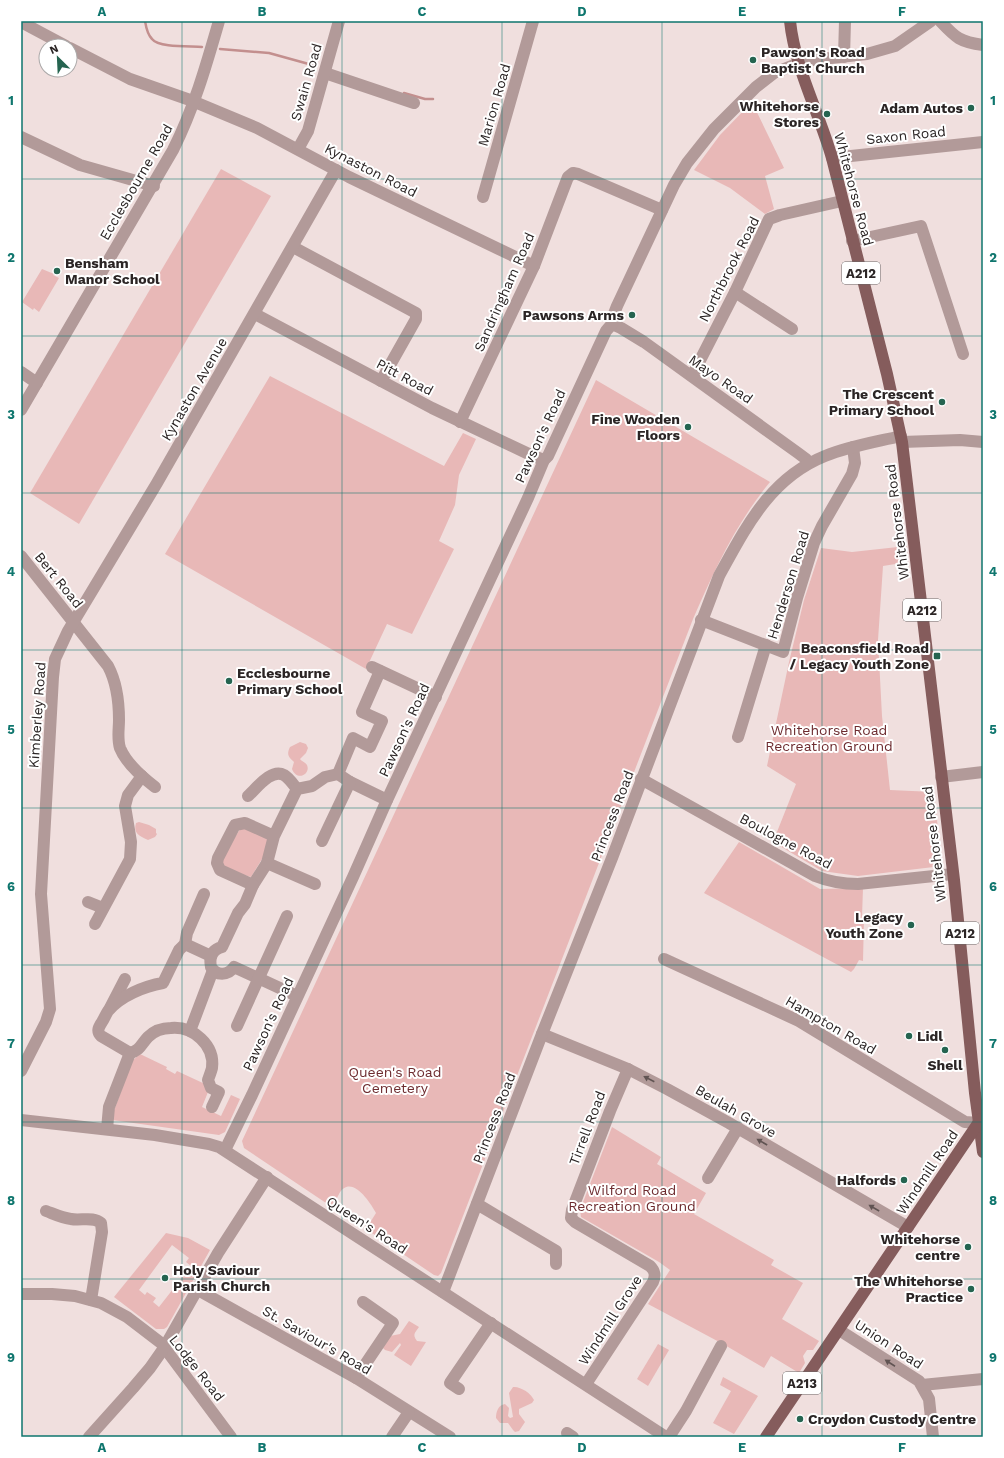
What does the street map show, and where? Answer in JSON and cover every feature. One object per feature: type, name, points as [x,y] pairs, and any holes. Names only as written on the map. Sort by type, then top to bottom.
[{"type":"main road","name":"Whitehorse Road","points":[[790,21],[798,63],[832,158],[902,439],[941,778],[979,1088],[983,1152]]},
{"type":"main road","name":"Windmill Road","points":[[766,1437],[981,1120]]},
{"type":"street","name":"Ecclesbourne Road","points":[[21,410],[154,186],[186,123],[194,103],[219,21]]},
{"type":"street","name":"Swain Road","points":[[298,149],[308,131],[339,21]]},
{"type":"street","name":"Marion Road","points":[[483,197],[533,21]]},
{"type":"street","points":[[844,57],[845,21]]},
{"type":"street","points":[[662,210],[674,185],[687,164],[714,129],[756,87],[774,73],[798,63],[810,60],[867,54],[895,46],[931,21]]},
{"type":"street","points":[[940,21],[958,39],[983,45]]},
{"type":"street","points":[[21,22],[51,38]]},
{"type":"street","name":"Kynaston Road","points":[[78,52],[130,79],[257,128],[336,170],[534,266]]},
{"type":"street","points":[[325,73],[414,102]]},
{"type":"street","points":[[21,138],[80,165],[154,186]]},
{"type":"street","name":"Saxon Road","points":[[832,158],[983,142]]},
{"type":"street","name":"Kynaston Avenue","points":[[74,622],[157,483],[336,170]]},
{"type":"street","name":"Sandringham Road","points":[[460,422],[534,266],[568,177],[573,173],[578,174],[662,210]]},
{"type":"street","name":"Northbrook Road","points":[[692,376],[735,292],[769,219],[842,200]]},
{"type":"street","name":"Pawson's Road","points":[[225,1150],[252,1095],[387,800],[528,498],[544,460],[548,456],[606,330],[612,324],[612,318],[662,210]]},
{"type":"street","points":[[852,241],[921,226],[963,354]]},
{"type":"street","points":[[293,247],[414,310],[416,313],[416,319],[380,381]]},
{"type":"street","points":[[735,292],[786,328]]},
{"type":"street","name":"Pitt Road","points":[[254,314],[460,422],[544,460]]},
{"type":"street","name":"Mayo Road","points":[[612,324],[632,334],[692,376],[798,453],[809,463]]},
{"type":"street","points":[[21,372],[37,383]]},
{"type":"street","name":"Princess Road","points":[[443,1292],[582,934],[701,620],[719,576],[760,506],[792,473],[825,456],[853,447],[902,439],[983,442]]},
{"type":"street","name":"Henderson Road","points":[[701,620],[783,652],[797,598],[814,543],[852,474],[855,463],[853,447]]},
{"type":"street","name":"Bert Road","points":[[21,556],[74,622],[77,628],[105,661],[116,686],[119,701],[119,746],[127,759],[154,788]]},
{"type":"street","name":"Kimberley Road","points":[[21,1071],[46,1022],[50,1010],[41,894],[53,677],[56,655],[74,622]]},
{"type":"street","points":[[738,737],[766,645]]},
{"type":"street","points":[[338,774],[353,738],[370,747],[382,721],[362,712],[376,669],[436,696]]},
{"type":"street","points":[[941,778],[983,772]]},
{"type":"street","points":[[248,796],[271,775],[277,773],[283,774],[288,778],[297,789]]},
{"type":"street","points":[[297,789],[312,786],[325,777],[338,774],[350,782],[387,800]]},
{"type":"street","points":[[95,924],[130,859],[131,842],[125,806],[128,795],[142,776]]},
{"type":"street","name":"Boulogne Road","points":[[641,779],[826,881],[845,884],[858,884],[953,874]]},
{"type":"street","points":[[322,841],[350,782]]},
{"type":"street","points":[[297,789],[274,836],[267,863],[253,885],[245,904],[238,913],[222,947],[216,949],[211,956],[210,963],[213,970],[221,974],[229,972],[234,967],[297,996]]},
{"type":"street","points":[[253,885],[222,872],[218,867],[218,858],[233,826],[238,824],[244,823],[274,836]]},
{"type":"street","points":[[267,863],[315,884]]},
{"type":"street","points":[[109,1011],[128,995],[147,987],[163,983],[179,950],[185,944],[187,933],[204,894]]},
{"type":"street","points":[[88,902],[103,908]]},
{"type":"street","points":[[237,1026],[287,916]]},
{"type":"street","points":[[185,944],[211,956]]},
{"type":"street","name":"Hampton Road","points":[[664,959],[798,1021],[965,1122],[981,1120]]},
{"type":"street","points":[[190,1030],[213,970]]},
{"type":"street","points":[[125,980],[109,1011],[98,1028],[98,1034],[130,1052],[138,1050],[148,1037],[158,1031],[171,1028],[190,1030],[203,1041],[211,1057],[212,1069],[208,1080],[211,1088],[219,1092],[212,1107]]},
{"type":"street","name":"Beulah Grove","points":[[542,1034],[628,1068],[738,1128],[908,1227]]},
{"type":"street","points":[[107,1129],[109,1107],[130,1052]]},
{"type":"street","name":"Tirrell Road","points":[[628,1068],[610,1110],[572,1210],[571,1218],[575,1222],[650,1266],[655,1272]]},
{"type":"street","name":"Queen's Road","points":[[21,1120],[161,1136],[214,1145],[225,1150],[666,1437]]},
{"type":"street","points":[[708,1178],[738,1128]]},
{"type":"street","points":[[89,1437],[150,1368],[164,1348],[218,1253],[267,1177]]},
{"type":"street","points":[[477,1204],[556,1251],[556,1264]]},
{"type":"street","points":[[46,1212],[74,1220],[94,1219],[102,1224],[91,1300]]},
{"type":"street","name":"Windmill Grove","points":[[586,1384],[653,1282],[655,1272]]},
{"type":"street","name":"St. Saviour's Road","points":[[198,1290],[356,1378],[450,1437]]},
{"type":"street","name":"Lodge Road","points":[[21,1294],[63,1295],[91,1300],[118,1311],[150,1334],[164,1348],[231,1437]]},
{"type":"street","points":[[356,1378],[393,1322],[363,1302]]},
{"type":"street","points":[[459,1389],[450,1383],[492,1323]]},
{"type":"street","name":"Union Road","points":[[839,1330],[922,1385],[929,1399],[933,1437]]},
{"type":"street","points":[[669,1437],[686,1410],[721,1346]]},
{"type":"street","name":"Union Road","points":[[922,1385],[983,1379]]},
{"type":"street","points":[[392,1437],[409,1412]]},
{"type":"green space","points":[[752,102],[784,168],[765,176],[774,209],[765,214],[730,188],[694,170],[720,135]]},
{"type":"green space","points":[[221,169],[271,196],[79,524],[30,493]]},
{"type":"green space","points":[[42,269],[59,278],[39,312],[34,308],[33,310],[22,302]]},
{"type":"green space","points":[[270,376],[444,466],[463,433],[476,439],[459,475],[455,505],[439,541],[454,549],[412,634],[387,624],[366,669],[165,554]]},
{"type":"green space","name":"Queen's Road Cemetery","points":[[596,380],[770,482],[736,531],[709,583],[693,619],[441,1273],[438,1276],[434,1275],[366,1229],[376,1213],[360,1192],[354,1188],[344,1188],[335,1202],[335,1209],[244,1148],[242,1141]]},
{"type":"green space","name":"Whitehorse Road Recreation Ground","points":[[907,546],[908,562],[883,566],[878,640],[882,716],[890,790],[934,792],[942,866],[858,876],[822,871],[773,842],[796,784],[767,766],[804,600],[821,548],[852,552]]},
{"type":"green space","points":[[300,742],[306,744],[308,748],[306,753],[300,759],[307,765],[308,768],[305,774],[300,776],[294,773],[292,769],[294,762],[288,754],[290,747]]},
{"type":"green space","points":[[139,822],[156,829],[157,834],[155,837],[148,840],[138,834],[135,826],[136,823]]},
{"type":"green space","points":[[242,826],[268,839],[264,859],[262,859],[251,877],[222,869],[222,858]]},
{"type":"green space","points":[[739,842],[820,889],[863,888],[863,961],[859,960],[851,972],[704,893]]},
{"type":"green space","points":[[140,1054],[167,1067],[166,1069],[175,1074],[177,1071],[205,1084],[208,1092],[202,1107],[221,1116],[231,1095],[240,1099],[225,1132],[219,1135],[112,1120],[112,1116],[132,1061]]},
{"type":"green space","name":"Wilford Road Recreation Ground","points":[[612,1127],[661,1157],[657,1164],[706,1193],[694,1214],[774,1260],[771,1265],[803,1283],[782,1319],[819,1341],[813,1350],[807,1350],[803,1356],[805,1363],[799,1373],[771,1356],[764,1368],[723,1344],[648,1304],[670,1270],[659,1262],[581,1217],[580,1210]]},
{"type":"green space","points":[[166,1233],[188,1238],[210,1250],[167,1327],[164,1329],[156,1329],[114,1297]],"holes":[[[172,1245],[189,1258],[186,1262],[191,1266],[159,1307],[153,1302],[156,1298],[147,1292],[145,1295],[139,1290]]]},
{"type":"green space","points":[[409,1321],[419,1327],[414,1335],[415,1339],[417,1341],[426,1342],[411,1366],[394,1355],[401,1345],[400,1343],[392,1352],[383,1348],[390,1336],[400,1334]]},
{"type":"green space","points":[[658,1344],[669,1350],[648,1386],[637,1379]]},
{"type":"green space","points":[[723,1377],[758,1396],[734,1434],[713,1423],[731,1391],[720,1385]]},
{"type":"green space","points":[[513,1387],[525,1390],[534,1400],[532,1403],[519,1409],[519,1414],[525,1422],[519,1431],[515,1432],[508,1423],[500,1423],[496,1418],[498,1409],[505,1404],[509,1408],[508,1416],[510,1418],[513,1417],[509,1393]]},
{"type":"waterway","points":[[145,21],[149,35],[156,42],[168,45],[202,47]]},
{"type":"waterway","points":[[220,49],[269,53],[316,66]]},
{"type":"waterway","points":[[404,93],[425,99],[433,99]]},
{"type":"place","name":"Pawson's Road Baptist Church","points":[[753,60]]},
{"type":"place","name":"Adam Autos","points":[[971,108]]},
{"type":"place","name":"Whitehorse Stores","points":[[827,114]]},
{"type":"place","name":"Bensham Manor School","points":[[57,271]]},
{"type":"place","name":"Pawsons Arms","points":[[632,315]]},
{"type":"place","name":"The Crescent Primary School","points":[[942,402]]},
{"type":"place","name":"Fine Wooden Floors","points":[[688,427]]},
{"type":"place","name":"Beaconsfield Road / Legacy Youth Zone","points":[[937,656]]},
{"type":"place","name":"Ecclesbourne Primary School","points":[[229,681]]},
{"type":"place","name":"Legacy Youth Zone","points":[[911,925]]},
{"type":"place","name":"Lidl","points":[[909,1036]]},
{"type":"place","name":"Shell","points":[[945,1050]]},
{"type":"place","name":"Halfords","points":[[904,1180]]},
{"type":"place","name":"Whitehorse centre","points":[[968,1247]]},
{"type":"place","name":"Holy Saviour Parish Church","points":[[165,1278]]},
{"type":"place","name":"The Whitehorse Practice","points":[[971,1289]]},
{"type":"place","name":"Croydon Custody Centre","points":[[800,1419]]}]
